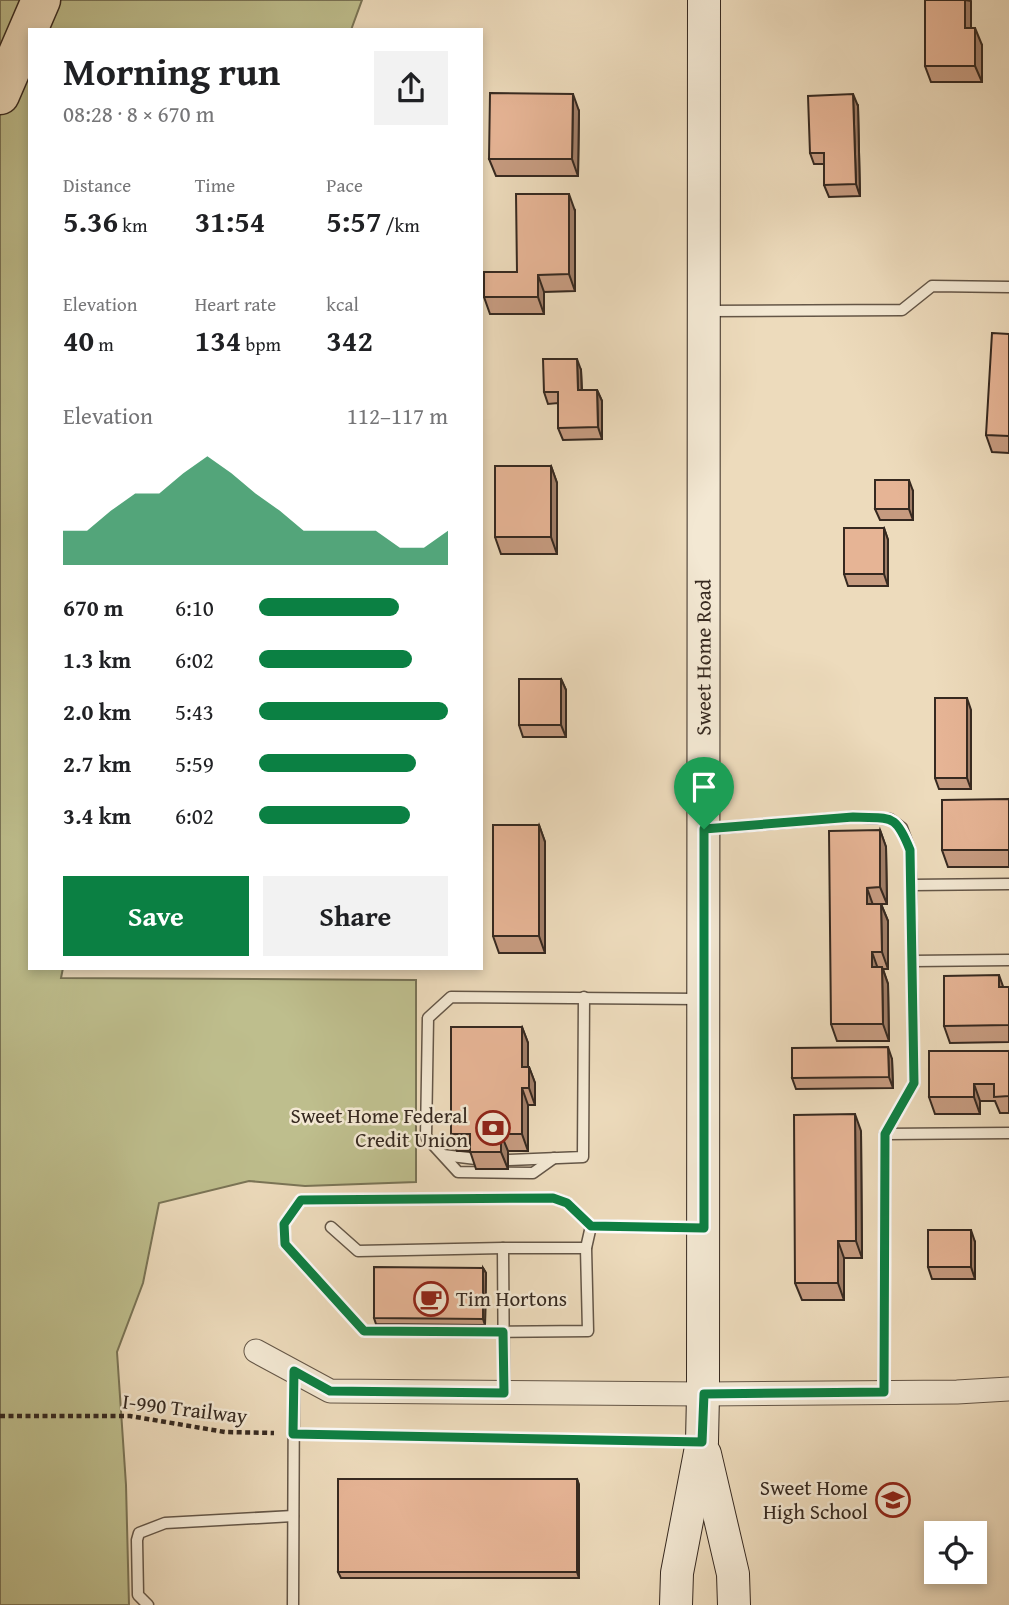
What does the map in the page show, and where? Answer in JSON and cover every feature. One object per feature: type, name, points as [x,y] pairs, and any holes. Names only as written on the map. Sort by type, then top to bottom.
[{"type":"highway","points":[[29,28],[41,0]]},
{"type":"highway","points":[[0,95],[28,30]]},
{"type":"main road","name":"Sweet Home Road","points":[[676,1605],[677,1573],[702,1442],[704,1394],[704,0]]},
{"type":"main road","name":"Sweet Home Road","points":[[702,1442],[733,1574],[734,1605]]},
{"type":"street","points":[[256,1352],[330,1391],[704,1394],[1009,1389]]},
{"type":"lane","points":[[704,310],[902,310],[932,286],[1009,287]]},
{"type":"lane","points":[[704,829],[853,817],[890,819],[902,828],[910,850],[914,1083],[885,1134],[884,1392]]},
{"type":"lane","points":[[911,884],[1009,884]]},
{"type":"lane","points":[[912,961],[1009,960]]},
{"type":"lane","points":[[554,1158],[533,1173],[458,1172],[426,1137],[428,1018],[451,997],[704,999]]},
{"type":"lane","points":[[509,1160],[583,1157],[584,997]]},
{"type":"lane","points":[[885,1134],[1009,1133]]},
{"type":"lane","points":[[443,1155],[477,1159]]},
{"type":"lane","points":[[591,1226],[586,1248],[588,1331],[481,1332],[364,1331],[285,1244],[284,1224],[301,1200],[553,1198],[567,1203],[591,1226],[704,1228]]},
{"type":"lane","points":[[331,1227],[358,1251],[586,1248]]},
{"type":"lane","points":[[503,1248],[504,1393]]},
{"type":"lane","points":[[293,1605],[294,1371]]},
{"type":"lane","points":[[148,1605],[138,1595],[136,1540],[139,1533],[164,1523],[293,1516]]},
{"type":"path","name":"I-990 Trailway","points":[[0,1416],[130,1416],[225,1432],[702,1442]]},
{"type":"green space","points":[[0,0],[362,0],[352,28],[28,28],[28,970],[63,970],[61,978],[416,980],[416,1182],[305,1186],[249,1181],[159,1203],[143,1283],[117,1352],[126,1485],[129,1605],[0,1605]]},
{"type":"building","points":[[925,0],[965,0],[965,28],[975,28],[975,66],[925,66]]},
{"type":"building","points":[[490,93],[573,94],[572,159],[489,159]]},
{"type":"building","points":[[853,94],[856,184],[824,185],[824,153],[810,153],[808,96]]},
{"type":"building","points":[[516,194],[569,194],[569,274],[538,275],[538,297],[484,297],[484,272],[517,272]]},
{"type":"building","points":[[992,333],[1009,334],[1009,436],[986,435]]},
{"type":"building","points":[[543,359],[577,359],[578,390],[597,390],[598,427],[558,428],[558,392],[544,392]]},
{"type":"building","points":[[495,466],[551,466],[551,537],[495,537]]},
{"type":"building","points":[[875,480],[909,480],[909,509],[875,509]]},
{"type":"building","points":[[844,528],[884,528],[884,574],[844,574]]},
{"type":"building","points":[[519,679],[561,679],[561,725],[519,725]]},
{"type":"building","points":[[935,698],[967,698],[967,778],[935,778]]},
{"type":"building","points":[[1009,799],[1009,850],[942,850],[942,800]]},
{"type":"building","points":[[493,825],[539,825],[539,936],[493,936]]},
{"type":"building","points":[[880,830],[880,887],[867,888],[867,904],[881,904],[882,952],[872,952],[872,967],[882,967],[883,1024],[831,1024],[829,831]]},
{"type":"building","points":[[999,975],[999,987],[1009,987],[1009,1025],[944,1026],[944,976]]},
{"type":"building","name":"Sweet Home Federal Credit Union","points":[[451,1027],[522,1027],[522,1067],[529,1067],[529,1088],[522,1088],[522,1134],[501,1134],[501,1152],[470,1152],[470,1134],[451,1134]]},
{"type":"building","points":[[888,1047],[889,1077],[792,1078],[792,1048]]},
{"type":"building","points":[[929,1051],[1009,1051],[1009,1096],[994,1097],[994,1084],[974,1084],[974,1097],[929,1097]]},
{"type":"building","points":[[855,1114],[856,1241],[838,1241],[838,1283],[795,1283],[794,1115]]},
{"type":"building","points":[[928,1230],[971,1230],[971,1267],[928,1267]]},
{"type":"building","name":"Tim Hortons","points":[[374,1267],[483,1268],[483,1319],[374,1318]]},
{"type":"building","points":[[338,1479],[577,1479],[577,1572],[338,1572]]},
{"type":"place","name":"Sweet Home Federal Credit Union","points":[[493,1128]]},
{"type":"place","name":"Tim Hortons","points":[[431,1299]]},
{"type":"place","name":"Sweet Home High School","points":[[893,1500]]},
{"type":"route","points":[[853,817],[890,819],[902,828],[910,850],[914,1083],[885,1134],[884,1392],[704,1394],[702,1442],[293,1434],[294,1371],[330,1391],[504,1393],[503,1332],[364,1331],[285,1244],[284,1224],[301,1200],[553,1198],[567,1203],[591,1226],[704,1228],[704,829],[853,817]]}]
